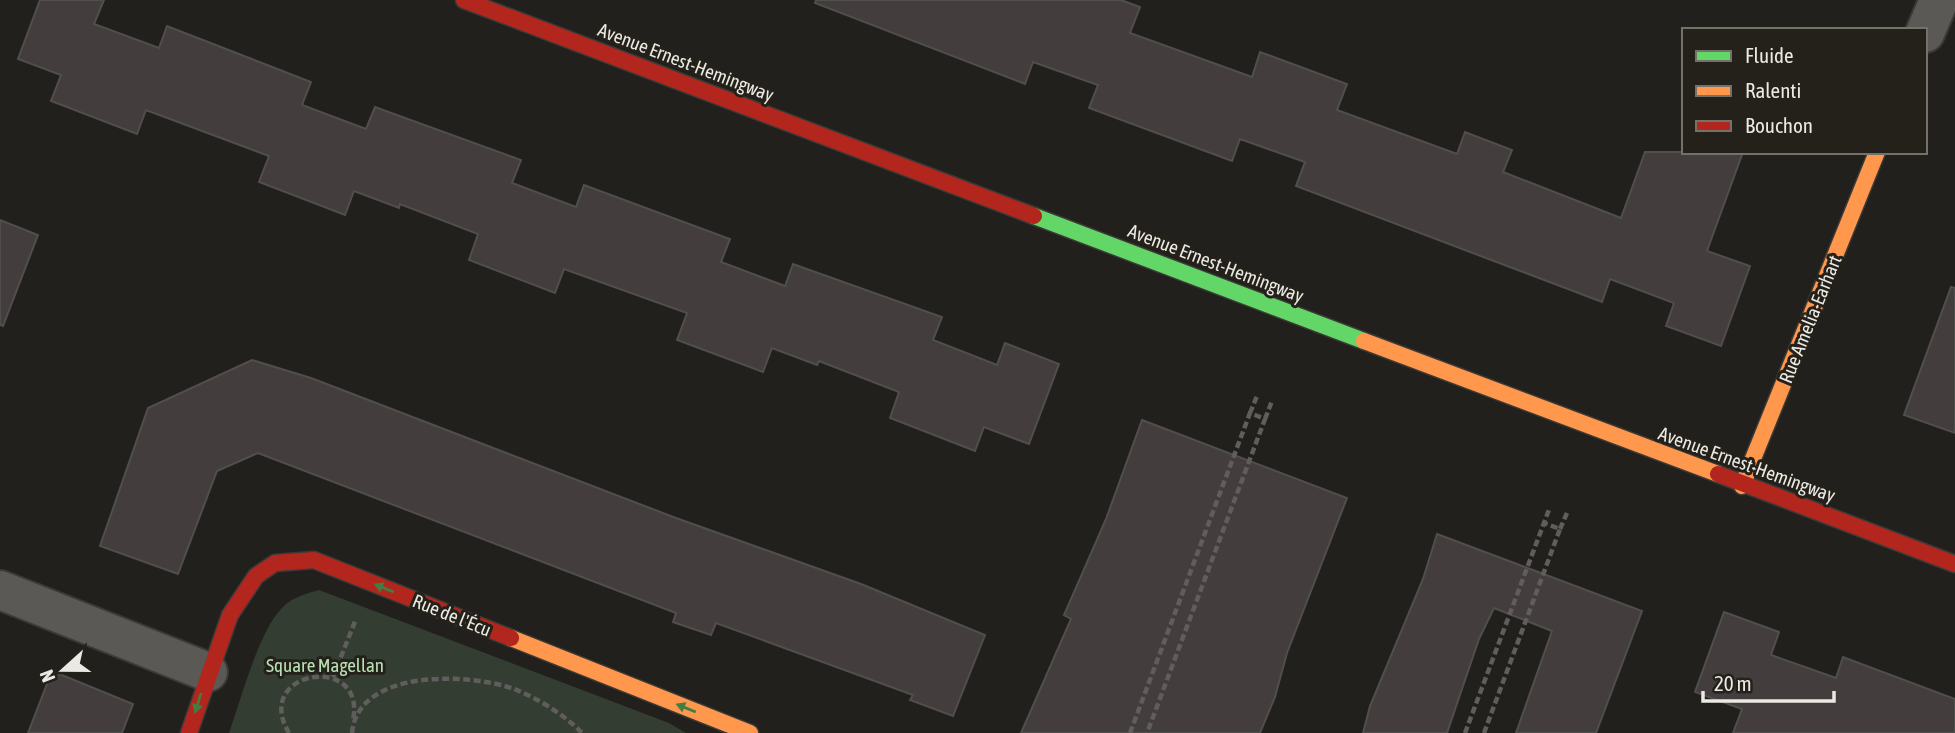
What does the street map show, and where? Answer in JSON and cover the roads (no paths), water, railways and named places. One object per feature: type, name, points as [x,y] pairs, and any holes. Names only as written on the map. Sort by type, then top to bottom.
[{"type":"street","name":"Avenue Ernest-Hemingway","points":[[464,0],[1742,486],[1955,564]]},
{"type":"street","points":[[1927,28],[1939,0]]},
{"type":"street","name":"Rue Amelia-Earhart","points":[[1742,486],[1876,154]]},
{"type":"street","name":"Rue de l'Écu","points":[[189,733],[208,672],[242,589],[271,565],[314,560],[750,733]]},
{"type":"street","points":[[0,590],[208,672]]},
{"type":"park label","name":"Square Magellan","points":[[325,665]]}]
